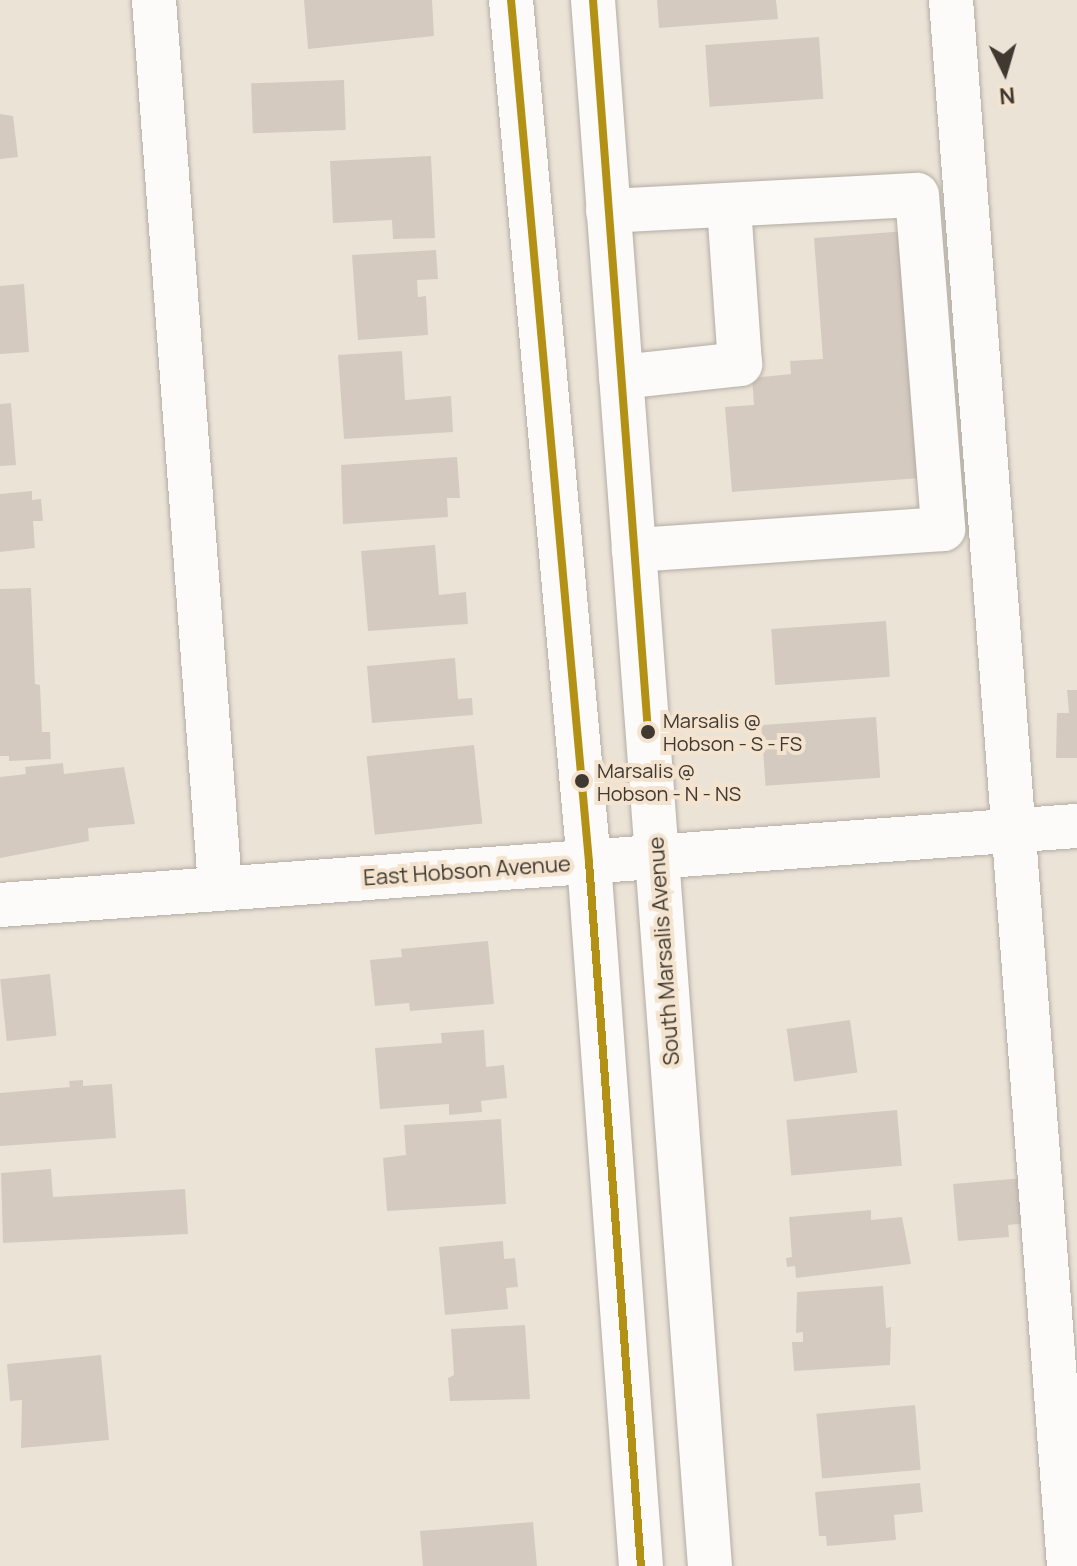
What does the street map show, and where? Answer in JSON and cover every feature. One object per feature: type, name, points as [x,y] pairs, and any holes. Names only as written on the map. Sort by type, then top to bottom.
[{"type":"main road","points":[[154,0],[220,887]]},
{"type":"main road","points":[[511,0],[589,862],[641,1566]]},
{"type":"main road","name":"South Marsalis Avenue","points":[[593,0],[710,1566]]},
{"type":"main road","points":[[951,0],[1011,830],[1069,1566]]},
{"type":"main road","points":[[608,211],[917,195],[943,529],[634,550]]},
{"type":"main road","points":[[621,377],[740,364],[729,205]]},
{"type":"main road","name":"East Hobson Avenue","points":[[0,905],[1077,826]]},
{"type":"building","points":[[304,0],[432,0],[434,36],[308,49]]},
{"type":"building","points":[[657,0],[776,0],[778,19],[659,28]]},
{"type":"building","points":[[819,37],[823,99],[710,107],[705,45]]},
{"type":"building","points":[[344,80],[346,130],[253,133],[251,83]]},
{"type":"building","points":[[0,114],[13,116],[18,157],[0,159]]},
{"type":"building","points":[[431,156],[435,238],[393,239],[392,220],[333,223],[330,161]]},
{"type":"building","points":[[906,231],[920,478],[732,492],[725,407],[754,405],[752,378],[791,374],[790,361],[823,359],[814,238]]},
{"type":"building","points":[[436,250],[438,279],[417,280],[418,297],[426,296],[428,335],[358,340],[352,255]]},
{"type":"building","points":[[24,284],[29,352],[0,354],[0,286]]},
{"type":"building","points":[[402,351],[405,400],[451,396],[453,432],[344,439],[338,355]]},
{"type":"building","points":[[11,403],[16,465],[0,466],[0,404]]},
{"type":"building","points":[[457,457],[460,498],[447,498],[448,517],[343,524],[341,465]]},
{"type":"building","points":[[32,491],[32,500],[41,499],[43,521],[33,521],[35,548],[0,552],[0,494]]},
{"type":"building","points":[[435,545],[439,595],[466,592],[468,624],[368,631],[361,551]]},
{"type":"building","points":[[31,588],[35,684],[40,685],[42,732],[50,732],[51,759],[9,761],[9,756],[0,756],[0,589]]},
{"type":"building","points":[[886,621],[890,677],[775,685],[771,629]]},
{"type":"building","points":[[455,658],[458,699],[472,698],[473,715],[372,723],[367,666]]},
{"type":"building","points":[[1067,690],[1077,690],[1077,758],[1056,758],[1057,713],[1069,713]]},
{"type":"building","points":[[876,717],[880,778],[766,786],[761,725]]},
{"type":"building","points":[[474,745],[482,824],[375,835],[367,756]]},
{"type":"building","points":[[63,763],[64,774],[124,767],[135,824],[88,828],[89,841],[0,858],[0,777],[26,774],[25,767]]},
{"type":"building","points":[[488,941],[494,1004],[410,1011],[409,1003],[375,1006],[370,960],[402,957],[401,949]]},
{"type":"building","points":[[50,974],[56,1036],[7,1041],[0,979]]},
{"type":"building","points":[[850,1020],[857,1072],[794,1081],[787,1029]]},
{"type":"building","points":[[484,1030],[486,1067],[504,1065],[507,1098],[481,1101],[482,1112],[449,1115],[449,1104],[380,1109],[375,1048],[442,1043],[441,1033]]},
{"type":"building","points":[[83,1080],[83,1086],[112,1084],[116,1138],[0,1146],[0,1093],[70,1087],[69,1081]]},
{"type":"building","points":[[897,1110],[902,1166],[791,1175],[786,1120]]},
{"type":"building","points":[[501,1119],[506,1204],[387,1211],[383,1158],[406,1155],[404,1125]]},
{"type":"building","points":[[51,1169],[53,1197],[185,1189],[188,1234],[3,1243],[1,1173]]},
{"type":"building","points":[[1025,1178],[1029,1223],[1008,1225],[1009,1237],[958,1241],[953,1184]]},
{"type":"building","points":[[871,1210],[871,1220],[902,1217],[911,1264],[796,1278],[795,1266],[787,1267],[786,1258],[792,1257],[789,1217]]},
{"type":"building","points":[[503,1241],[504,1259],[515,1258],[518,1287],[506,1288],[508,1309],[445,1315],[439,1247]]},
{"type":"building","points":[[883,1286],[886,1328],[891,1327],[890,1365],[794,1371],[792,1342],[803,1342],[803,1332],[796,1333],[797,1292]]},
{"type":"building","points":[[525,1325],[530,1399],[450,1401],[448,1378],[454,1375],[451,1329]]},
{"type":"building","points":[[101,1355],[109,1440],[21,1448],[22,1400],[10,1401],[7,1364]]},
{"type":"building","points":[[915,1405],[921,1470],[822,1478],[816,1414]]},
{"type":"building","points":[[920,1483],[923,1512],[894,1515],[896,1540],[827,1546],[826,1536],[819,1536],[815,1492]]},
{"type":"building","points":[[533,1522],[537,1566],[423,1566],[420,1531]]},
{"type":"transit line","points":[[511,0],[589,862],[641,1566]]},
{"type":"transit line","points":[[593,0],[648,732]]},
{"type":"place","name":"Marsalis @ Hobson - S - FS","points":[[648,732]]},
{"type":"place","name":"Marsalis @ Hobson - N - NS","points":[[582,781]]}]
